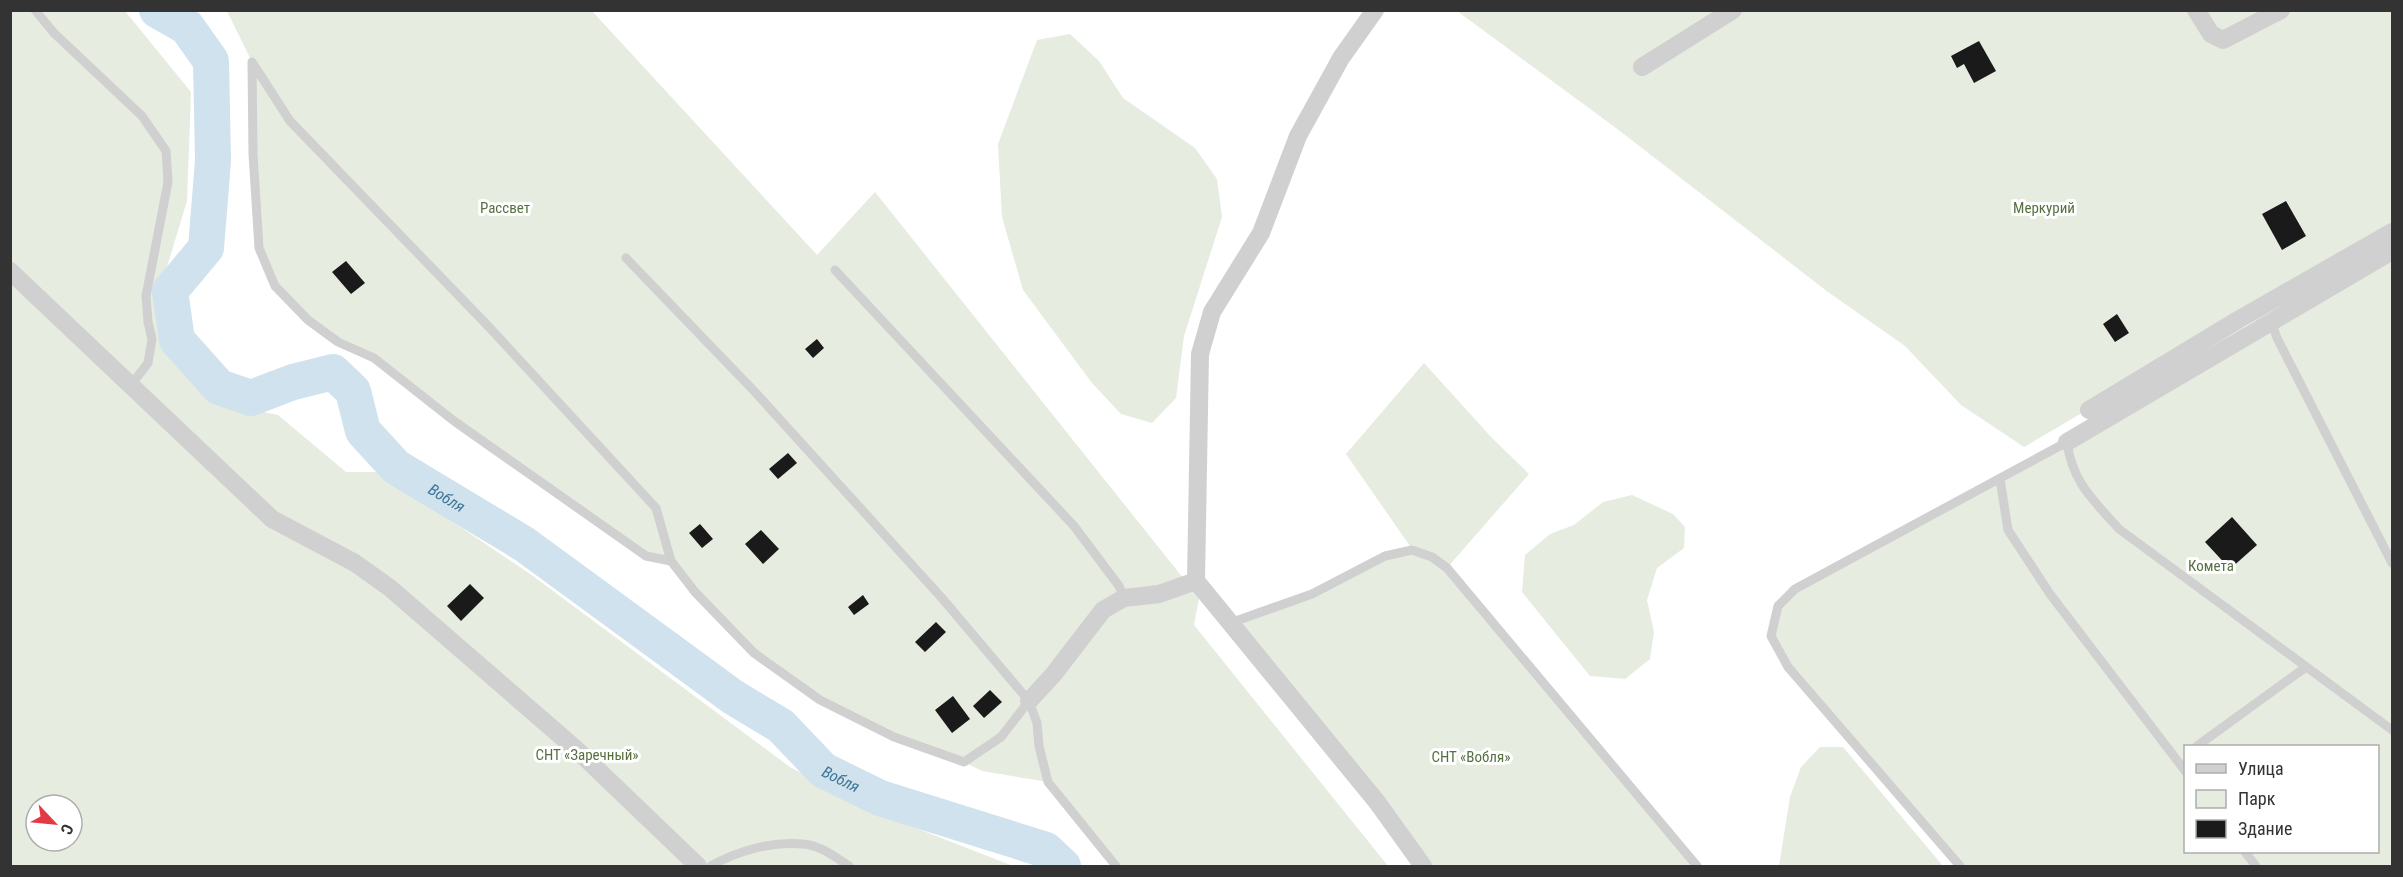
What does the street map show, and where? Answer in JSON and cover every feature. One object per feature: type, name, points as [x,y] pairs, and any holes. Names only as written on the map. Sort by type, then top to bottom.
[{"type":"street","points":[[1375,10],[1341,58],[1303,126],[1261,233],[1212,312],[1200,354],[1196,581],[1377,802],[1423,867]]},
{"type":"street","points":[[1642,67],[1733,10]]},
{"type":"street","points":[[2196,10],[2211,34],[2223,40],[2281,10]]},
{"type":"street","points":[[2089,410],[2238,320],[2392,232]]},
{"type":"street","points":[[2067,442],[2392,251]]},
{"type":"street","points":[[10,271],[272,519],[355,563],[390,588],[577,750],[698,867]]},
{"type":"street","points":[[1029,701],[1053,675],[1103,610],[1124,598],[1158,594],[1196,581]]},
{"type":"lane","points":[[35,10],[54,33],[142,116],[166,151],[168,182],[146,296],[152,339],[148,363],[131,385]]},
{"type":"lane","points":[[671,561],[646,556],[454,422],[374,358],[338,342],[308,320],[275,286],[259,248],[253,154],[252,62],[290,122],[489,327],[656,508],[671,561],[695,592],[754,653],[820,700],[894,737],[964,762],[1002,737],[1029,701]]},
{"type":"lane","points":[[626,258],[755,392],[941,597],[1029,701],[1037,723],[1039,746],[1048,782],[1116,867]]},
{"type":"lane","points":[[835,270],[1074,526],[1119,586],[1124,598]]},
{"type":"lane","points":[[2271,321],[2277,338],[2392,563]]},
{"type":"lane","points":[[1960,867],[1788,667],[1771,636],[1778,606],[1795,589],[2067,442],[2069,458],[2082,488],[2119,529],[2392,730]]},
{"type":"lane","points":[[2000,479],[2008,530],[2050,594],[2181,758]]},
{"type":"lane","points":[[1230,623],[1312,594],[1385,556],[1412,550],[1432,557],[1447,568],[1697,867]]},
{"type":"lane","points":[[2200,745],[2306,667]]},
{"type":"lane","points":[[711,867],[724,859],[769,845],[804,844],[827,852],[849,867]]},
{"type":"lane","points":[[2246,853],[2256,867]]},
{"type":"green space","name":"СНТ «Заречный»","points":[[10,11],[125,11],[191,92],[187,201],[156,303],[170,346],[229,405],[278,415],[346,472],[379,472],[533,576],[790,767],[867,809],[1013,866],[11,866]]},
{"type":"green space","name":"Рассвет","points":[[227,11],[592,11],[817,255],[875,192],[1199,598],[1194,625],[1388,866],[1116,866],[1048,782],[982,771],[964,762],[894,737],[820,700],[754,653],[671,561],[646,556],[374,358],[338,342],[275,286],[259,248],[252,62]]},
{"type":"green space","name":"Меркурий","points":[[1457,11],[2392,11],[2392,232],[2024,447],[1961,405],[1905,346],[1828,292],[1616,128]]},
{"type":"green space","points":[[1070,34],[1099,61],[1123,98],[1195,148],[1217,179],[1222,217],[1184,336],[1176,398],[1152,423],[1121,414],[1092,383],[1023,290],[1002,217],[998,144],[1037,40]]},
{"type":"green space","name":"Комета","points":[[2392,251],[2392,866],[1960,866],[1788,667],[1771,636],[1778,606],[1795,589],[2029,464]]},
{"type":"green space","name":"СНТ «Вобля»","points":[[1424,363],[1492,438],[1529,474],[1447,568],[1697,866],[1423,866],[1230,623],[1312,594],[1385,556],[1412,549],[1346,454]]},
{"type":"green space","points":[[1632,495],[1673,514],[1685,527],[1684,548],[1657,568],[1647,600],[1654,632],[1650,659],[1625,679],[1590,676],[1522,592],[1525,555],[1550,534],[1574,525],[1603,502]]},
{"type":"green space","points":[[1820,747],[1843,747],[1943,866],[1779,866],[1790,797],[1801,767]]},
{"type":"building","points":[[1979,41],[1996,71],[1974,83],[1964,64],[1957,68],[1951,56]]},
{"type":"building","points":[[2286,201],[2306,236],[2282,250],[2262,214]]},
{"type":"building","points":[[346,261],[365,283],[351,294],[332,272]]},
{"type":"building","points":[[2117,314],[2129,333],[2115,342],[2103,324]]},
{"type":"building","points":[[817,339],[824,348],[813,358],[805,349]]},
{"type":"building","points":[[788,453],[797,463],[778,479],[769,469]]},
{"type":"building","points":[[2232,517],[2257,545],[2230,569],[2205,542]]},
{"type":"building","points":[[700,524],[713,539],[702,548],[689,533]]},
{"type":"building","points":[[761,530],[779,549],[763,564],[745,544]]},
{"type":"building","points":[[470,584],[484,598],[461,621],[447,606]]},
{"type":"building","points":[[863,595],[869,604],[854,615],[848,607]]},
{"type":"building","points":[[936,622],[946,632],[925,652],[915,642]]},
{"type":"building","points":[[990,690],[1002,702],[984,718],[973,706]]},
{"type":"building","points":[[953,696],[970,719],[952,733],[935,710]]},
{"type":"waterway","name":"Вобля","points":[[157,10],[187,27],[211,61],[213,161],[206,248],[170,291],[177,340],[219,387],[251,398],[293,382],[333,372],[353,391],[363,431],[396,467],[524,544],[733,697],[781,726],[823,770],[880,798],[1046,850],[1063,866]]}]
